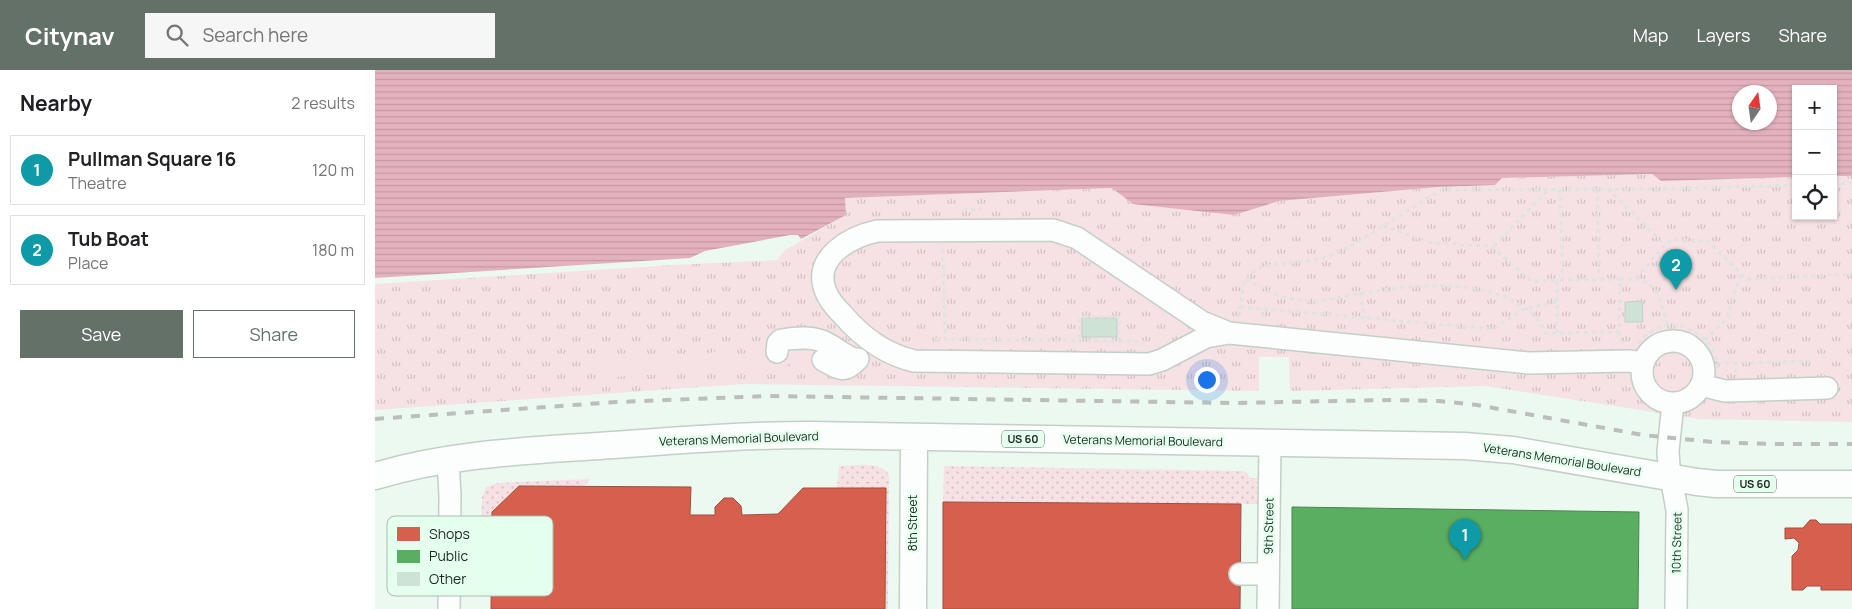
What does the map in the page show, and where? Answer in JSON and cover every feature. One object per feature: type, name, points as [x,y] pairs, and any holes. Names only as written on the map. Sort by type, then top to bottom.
[{"type":"main road","name":"Veterans Memorial Boulevard","points":[[375,476],[448,459],[511,452],[732,437],[820,435],[1407,444],[1490,447],[1716,484],[1852,484]]},
{"type":"main road","name":"8th Street","points":[[913,609],[914,437]]},
{"type":"street","points":[[1232,329],[1206,337],[1162,360],[1149,364],[914,361],[893,355],[871,342],[854,327],[826,293],[823,276],[831,256],[841,246],[860,235],[886,230],[1053,230],[1077,238],[1203,322],[1232,329],[1528,363],[1629,361],[1648,352],[1657,345],[1667,341],[1679,341],[1689,345],[1698,353],[1703,363],[1704,374],[1709,381],[1725,391],[1827,388]]},
{"type":"street","points":[[777,352],[777,347],[781,340],[816,339],[823,341],[849,358],[857,360]]},
{"type":"street","points":[[823,360],[841,369],[847,369],[871,342]]},
{"type":"street","points":[[1639,355],[1645,385],[1652,395],[1662,401],[1673,403],[1685,400],[1709,381]]},
{"type":"street","name":"10th Street","points":[[1673,403],[1668,451],[1677,510],[1676,609]]},
{"type":"street","name":"9th Street","points":[[1268,609],[1270,443]]},
{"type":"street","points":[[448,459],[450,516]]},
{"type":"street","points":[[1240,574],[1268,574]]},
{"type":"street","points":[[449,596],[449,609]]},
{"type":"path","points":[[1837,184],[1852,183]]},
{"type":"path","points":[[1232,329],[1240,307],[1242,288],[1246,279],[1255,270],[1265,266],[1314,260],[1329,256],[1349,247],[1441,190],[1792,185]]},
{"type":"path","points":[[1493,246],[1549,189]]},
{"type":"path","points":[[1560,189],[1563,280]]},
{"type":"path","points":[[1597,189],[1599,279]]},
{"type":"path","points":[[1608,189],[1665,245]]},
{"type":"path","points":[[1382,226],[1432,243],[1483,244],[1493,246],[1531,281],[1635,278],[1647,282],[1657,292],[1668,325]]},
{"type":"path","points":[[1635,278],[1671,240],[1708,241],[1746,279],[1852,274]]},
{"type":"path","points":[[943,258],[945,339]]},
{"type":"path","points":[[1705,340],[1727,318],[1741,273]]},
{"type":"path","points":[[1246,279],[1271,294],[1315,301],[1360,293],[1422,286],[1463,288],[1494,294],[1527,309],[1537,319],[1545,333],[1619,332]]},
{"type":"path","points":[[1620,279],[1619,332],[1623,346]]},
{"type":"path","points":[[1557,280],[1557,333]]},
{"type":"path","points":[[1360,293],[1365,318]]},
{"type":"path","points":[[1240,307],[1494,329],[1527,309],[1557,301]]},
{"type":"path","points":[[1079,341],[1079,317],[1119,317],[1119,341]]},
{"type":"path","points":[[1639,355],[1652,331],[1668,325],[1688,328],[1705,340],[1713,351],[1717,363],[1709,381]]},
{"type":"path","points":[[936,339],[1145,342]]},
{"type":"path","points":[[1717,363],[1814,361]]},
{"type":"path","points":[[1733,379],[1737,363]]},
{"type":"green space","points":[[1652,174],[1661,181],[1792,177],[1792,220],[1837,220],[1837,176],[1852,176],[1852,422],[1699,419],[1486,386],[1290,391],[1289,357],[1259,357],[1259,391],[743,384],[375,410],[375,284],[777,260],[785,250],[846,215],[845,198],[1112,188],[1234,215],[1279,201],[1438,187],[1495,185],[1502,178]]},
{"type":"green space","points":[[810,350],[817,352],[815,362],[789,364],[773,369],[598,378],[598,362],[704,356],[711,352],[721,351],[738,355]]},
{"type":"green space","points":[[839,466],[879,467],[889,475],[888,609],[885,609],[886,488],[837,488]]},
{"type":"green space","points":[[944,466],[1244,471],[1250,478],[1257,478],[1258,503],[943,502]]},
{"type":"green space","points":[[590,479],[584,487],[519,486],[492,512],[492,516],[481,516],[482,497],[486,487],[497,483]]},
{"type":"shaded area","points":[[375,70],[1852,70],[1852,176],[1837,176],[1837,85],[1792,85],[1792,177],[1661,181],[1652,174],[1502,178],[1495,185],[1438,187],[1279,201],[1234,215],[1133,204],[1112,188],[845,198],[846,215],[801,239],[798,235],[790,235],[705,251],[690,258],[375,278]]},
{"type":"building: Shops","points":[[519,486],[691,487],[690,515],[715,515],[715,507],[724,498],[733,498],[741,506],[742,515],[778,514],[803,488],[886,488],[885,609],[491,609],[491,596],[553,596],[553,516],[492,516],[492,512]]},
{"type":"building: Shops","points":[[943,502],[1241,504],[1240,609],[943,609]]},
{"type":"building: Shops","points":[[1810,520],[1816,520],[1820,524],[1852,524],[1852,590],[1821,590],[1821,586],[1807,586],[1803,590],[1792,590],[1792,556],[1798,550],[1799,543],[1794,538],[1785,539],[1785,528],[1803,528]]},
{"type":"building: Public","points":[[1292,507],[1639,512],[1638,609],[1292,609]]},
{"type":"building: Other","points":[[1642,301],[1643,322],[1625,322],[1625,302]]},
{"type":"building: Other","points":[[1082,318],[1117,318],[1117,337],[1082,337]]},
{"type":"railway","points":[[375,419],[617,402],[768,396],[1232,403],[1392,400],[1439,401],[1477,405],[1643,435],[1713,442],[1852,444]]},
{"type":"place","name":"Tub Boat","points":[[1676,290]]},
{"type":"place","name":"Pullman Square 16","points":[[1465,560]]}]
